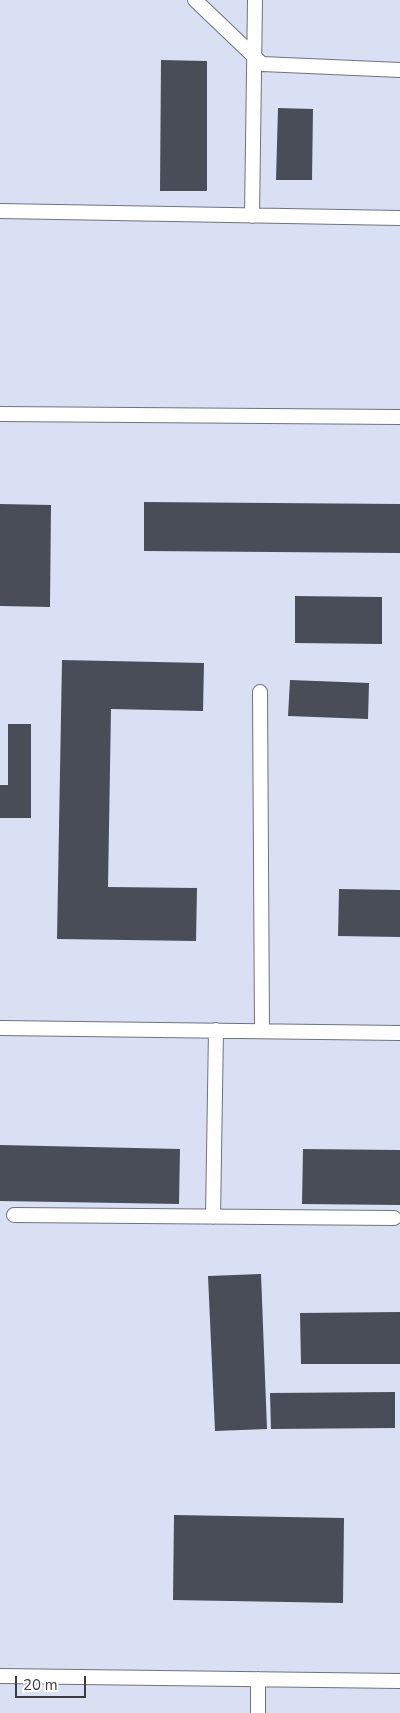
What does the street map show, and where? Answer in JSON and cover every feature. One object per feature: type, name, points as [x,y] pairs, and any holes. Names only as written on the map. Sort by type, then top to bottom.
[{"type":"lane","points":[[195,0],[262,64],[400,70]]},
{"type":"lane","points":[[252,216],[255,0]]},
{"type":"lane","points":[[0,211],[400,218]]},
{"type":"lane","points":[[0,414],[400,417]]},
{"type":"lane","points":[[260,692],[262,1031]]},
{"type":"lane","points":[[0,1028],[400,1033]]},
{"type":"lane","points":[[213,1217],[216,1030]]},
{"type":"lane","points":[[14,1215],[394,1218]]},
{"type":"lane","points":[[0,1676],[400,1681]]},
{"type":"lane","points":[[258,1679],[258,1713]]},
{"type":"shaded area","points":[[0,0],[400,0],[400,1713],[0,1713]]},
{"type":"building","points":[[161,60],[207,61],[207,191],[160,191]]},
{"type":"building","points":[[278,108],[313,109],[312,180],[276,180]]},
{"type":"building","points":[[144,502],[400,504],[400,553],[144,551]]},
{"type":"building","points":[[0,504],[51,505],[50,607],[0,606]]},
{"type":"building","points":[[295,596],[382,597],[382,644],[295,643]]},
{"type":"building","points":[[62,660],[204,663],[203,711],[111,709],[108,887],[197,888],[196,941],[57,939]]},
{"type":"building","points":[[290,680],[369,683],[368,719],[288,716]]},
{"type":"building","points":[[8,724],[31,724],[31,818],[0,818],[0,785],[8,785]]},
{"type":"building","points":[[339,889],[400,890],[400,937],[338,936]]},
{"type":"building","points":[[0,1145],[180,1149],[179,1204],[0,1201]]},
{"type":"building","points":[[303,1149],[400,1150],[400,1205],[302,1204]]},
{"type":"building","points":[[261,1274],[267,1429],[215,1431],[208,1276]]},
{"type":"building","points":[[400,1312],[400,1364],[301,1364],[300,1313]]},
{"type":"building","points":[[395,1392],[395,1428],[271,1429],[270,1393]]},
{"type":"building","points":[[174,1515],[344,1518],[343,1603],[173,1600]]}]
